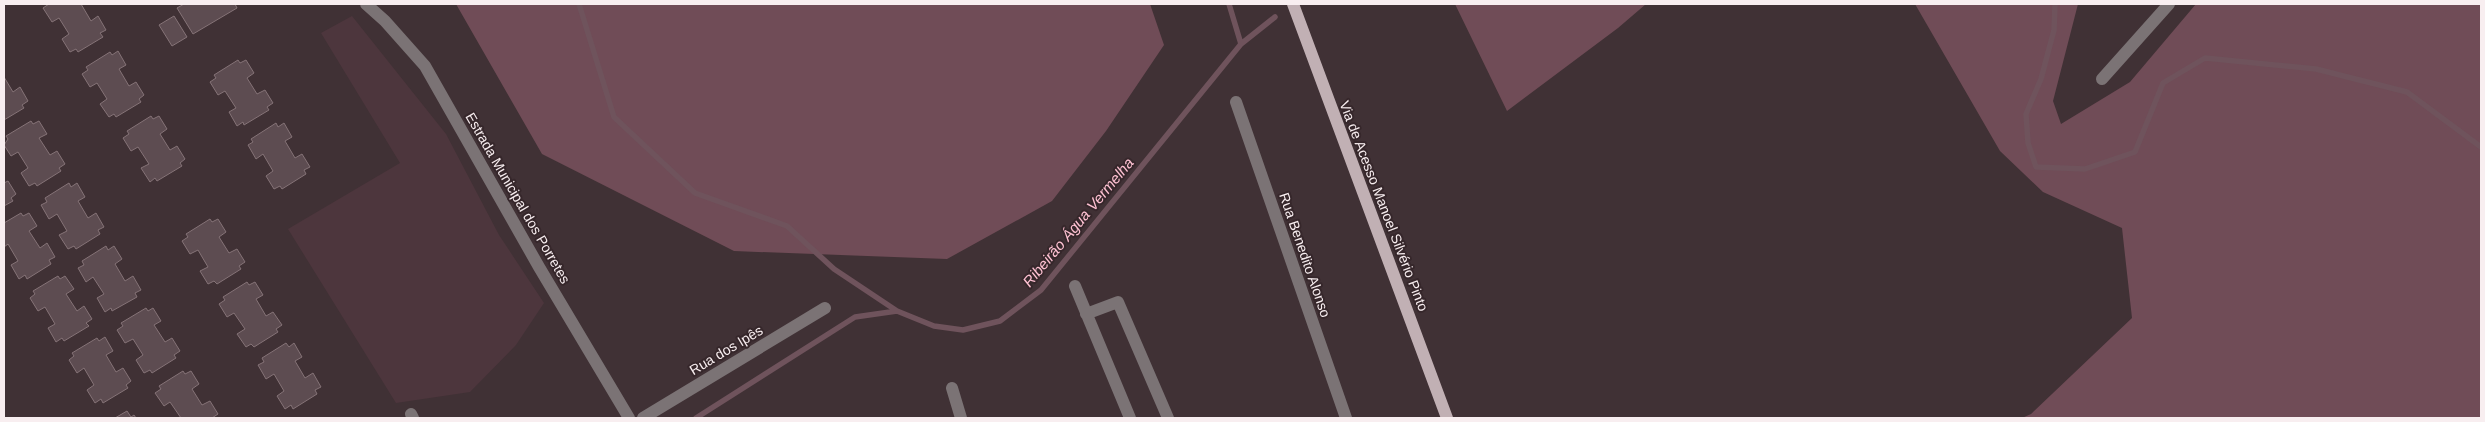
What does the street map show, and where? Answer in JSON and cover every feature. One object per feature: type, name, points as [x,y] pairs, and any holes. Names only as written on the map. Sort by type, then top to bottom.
[{"type":"main road","name":"Via de Acesso Manoel Silvério Pinto","points":[[1292,4],[1447,418]]},
{"type":"street","name":"Estrada Municipal dos Porretes","points":[[366,4],[385,21],[425,66],[539,268],[629,418]]},
{"type":"street","points":[[2102,79],[2169,4]]},
{"type":"street","name":"Rua Benedito Alonso","points":[[1236,102],[1346,418]]},
{"type":"street","points":[[1075,286],[1130,418]]},
{"type":"street","points":[[1086,314],[1118,302],[1168,418]]},
{"type":"street","name":"Rua dos Ipês","points":[[643,418],[825,308]]},
{"type":"street","points":[[952,388],[961,418]]},
{"type":"shaded area","points":[[456,4],[1150,4],[1164,45],[1106,131],[1052,201],[947,259],[734,251],[542,154]]},
{"type":"shaded area","points":[[1455,4],[1646,4],[1618,28],[1507,111]]},
{"type":"shaded area","points":[[1915,4],[2078,4],[2053,101],[2061,124],[2130,82],[2196,4],[2481,4],[2481,418],[2022,418],[2031,414],[2132,318],[2122,228],[2043,192],[2000,151]]},
{"type":"shaded area","points":[[352,16],[446,134],[499,235],[544,303],[516,345],[470,392],[396,403],[288,229],[400,163],[321,33]]},
{"type":"building","points":[[49,4],[81,4],[91,21],[98,16],[106,30],[100,33],[103,37],[78,52],[76,49],[70,52],[62,39],[69,34],[59,18],[52,22],[43,8]]},
{"type":"building","points":[[184,4],[235,4],[237,8],[193,34],[177,8]]},
{"type":"building","points":[[174,16],[187,37],[172,46],[159,25]]},
{"type":"building","points":[[118,51],[126,65],[119,69],[129,86],[136,82],[144,95],[139,99],[141,102],[116,117],[114,114],[109,117],[100,104],[107,99],[97,83],[90,87],[82,74],[88,70],[86,67],[110,52],[112,55]]},
{"type":"building","points":[[238,60],[240,63],[246,60],[254,73],[247,78],[257,94],[265,90],[273,103],[267,107],[269,110],[244,125],[243,122],[237,126],[229,112],[236,108],[225,91],[218,95],[210,82],[216,78],[214,75]]},
{"type":"building","points":[[4,77],[13,92],[20,87],[28,101],[22,105],[24,108],[4,120]]},
{"type":"building","points":[[151,116],[153,119],[159,116],[167,129],[160,134],[170,150],[177,146],[185,159],[180,163],[182,166],[157,181],[155,178],[150,182],[141,168],[149,164],[138,147],[131,151],[123,138],[129,134],[127,131]]},
{"type":"building","points":[[31,121],[33,124],[39,121],[47,134],[39,138],[50,155],[57,151],[65,164],[59,168],[61,171],[37,186],[35,183],[29,186],[21,173],[28,168],[18,152],[11,156],[4,145],[8,139],[6,136]]},
{"type":"building","points":[[276,123],[278,127],[284,123],[292,137],[285,141],[295,158],[302,154],[310,167],[304,170],[306,174],[282,189],[280,186],[274,189],[266,176],[273,171],[263,154],[256,159],[248,145],[253,142],[251,139]]},
{"type":"building","points":[[8,181],[16,194],[11,198],[13,201],[4,206],[4,183]]},
{"type":"building","points":[[69,183],[71,187],[77,183],[85,197],[78,201],[88,218],[96,213],[104,227],[98,230],[100,234],[76,249],[74,246],[68,249],[59,235],[67,231],[57,214],[49,219],[41,205],[47,202],[45,198]]},
{"type":"building","points":[[21,213],[23,216],[29,213],[37,226],[29,231],[40,248],[47,243],[55,257],[49,260],[51,264],[27,279],[25,275],[19,279],[11,265],[18,261],[8,244],[4,247],[4,223]]},
{"type":"building","points":[[210,219],[212,222],[218,219],[226,232],[219,237],[229,253],[237,249],[245,262],[239,266],[241,269],[217,284],[214,281],[208,284],[200,271],[208,267],[198,250],[190,254],[182,241],[188,237],[186,234]]},
{"type":"building","points":[[106,246],[108,250],[114,246],[122,259],[115,264],[125,281],[133,276],[141,290],[135,293],[137,297],[112,311],[111,308],[105,312],[97,298],[104,294],[93,277],[86,282],[78,268],[84,265],[82,261]]},
{"type":"building","points":[[58,276],[60,279],[65,276],[74,289],[66,294],[77,311],[84,306],[92,319],[86,323],[89,326],[64,341],[62,338],[56,342],[48,328],[55,324],[45,307],[38,311],[30,298],[35,294],[33,291]]},
{"type":"building","points":[[247,282],[249,285],[255,282],[263,295],[256,299],[266,316],[273,312],[282,325],[276,329],[278,332],[254,347],[251,344],[246,347],[237,334],[245,329],[234,313],[227,317],[219,304],[225,300],[223,297]]},
{"type":"building","points":[[146,308],[148,311],[153,308],[161,321],[154,325],[165,342],[172,338],[180,351],[174,355],[176,358],[152,373],[150,370],[144,373],[136,360],[143,355],[133,339],[125,343],[117,330],[123,326],[121,323]]},
{"type":"building","points":[[105,337],[113,351],[106,355],[116,372],[123,368],[131,381],[126,385],[128,388],[103,403],[101,399],[95,403],[87,390],[94,385],[84,368],[77,373],[69,360],[74,356],[72,353],[97,338],[99,341]]},
{"type":"building","points":[[286,343],[289,347],[294,343],[302,357],[295,361],[305,378],[313,373],[321,387],[315,390],[317,394],[293,409],[291,405],[285,409],[277,396],[284,391],[274,374],[266,379],[258,365],[264,362],[262,358]]},
{"type":"building","points":[[183,371],[185,374],[191,371],[199,384],[192,389],[202,405],[210,401],[218,414],[212,418],[181,418],[170,402],[164,406],[155,393],[161,389],[159,386]]},
{"type":"building","points":[[127,411],[131,417],[134,415],[136,418],[115,418]]},
{"type":"waterway","points":[[579,4],[614,117],[695,193],[787,226],[834,269],[897,311]]},
{"type":"waterway","points":[[1229,4],[1241,44]]},
{"type":"waterway","name":"Ribeirão Água Vermelha","points":[[2055,4],[2054,30],[2041,79],[2026,114],[2028,143],[2036,167],[2085,169],[2135,152],[2163,83],[2205,58],[2316,69],[2407,92],[2481,147]]},
{"type":"waterway","name":"Ribeirão Água Vermelha","points":[[696,418],[855,317],[897,311],[934,326],[963,330],[1000,321],[1041,290],[1241,44],[1275,17]]}]
